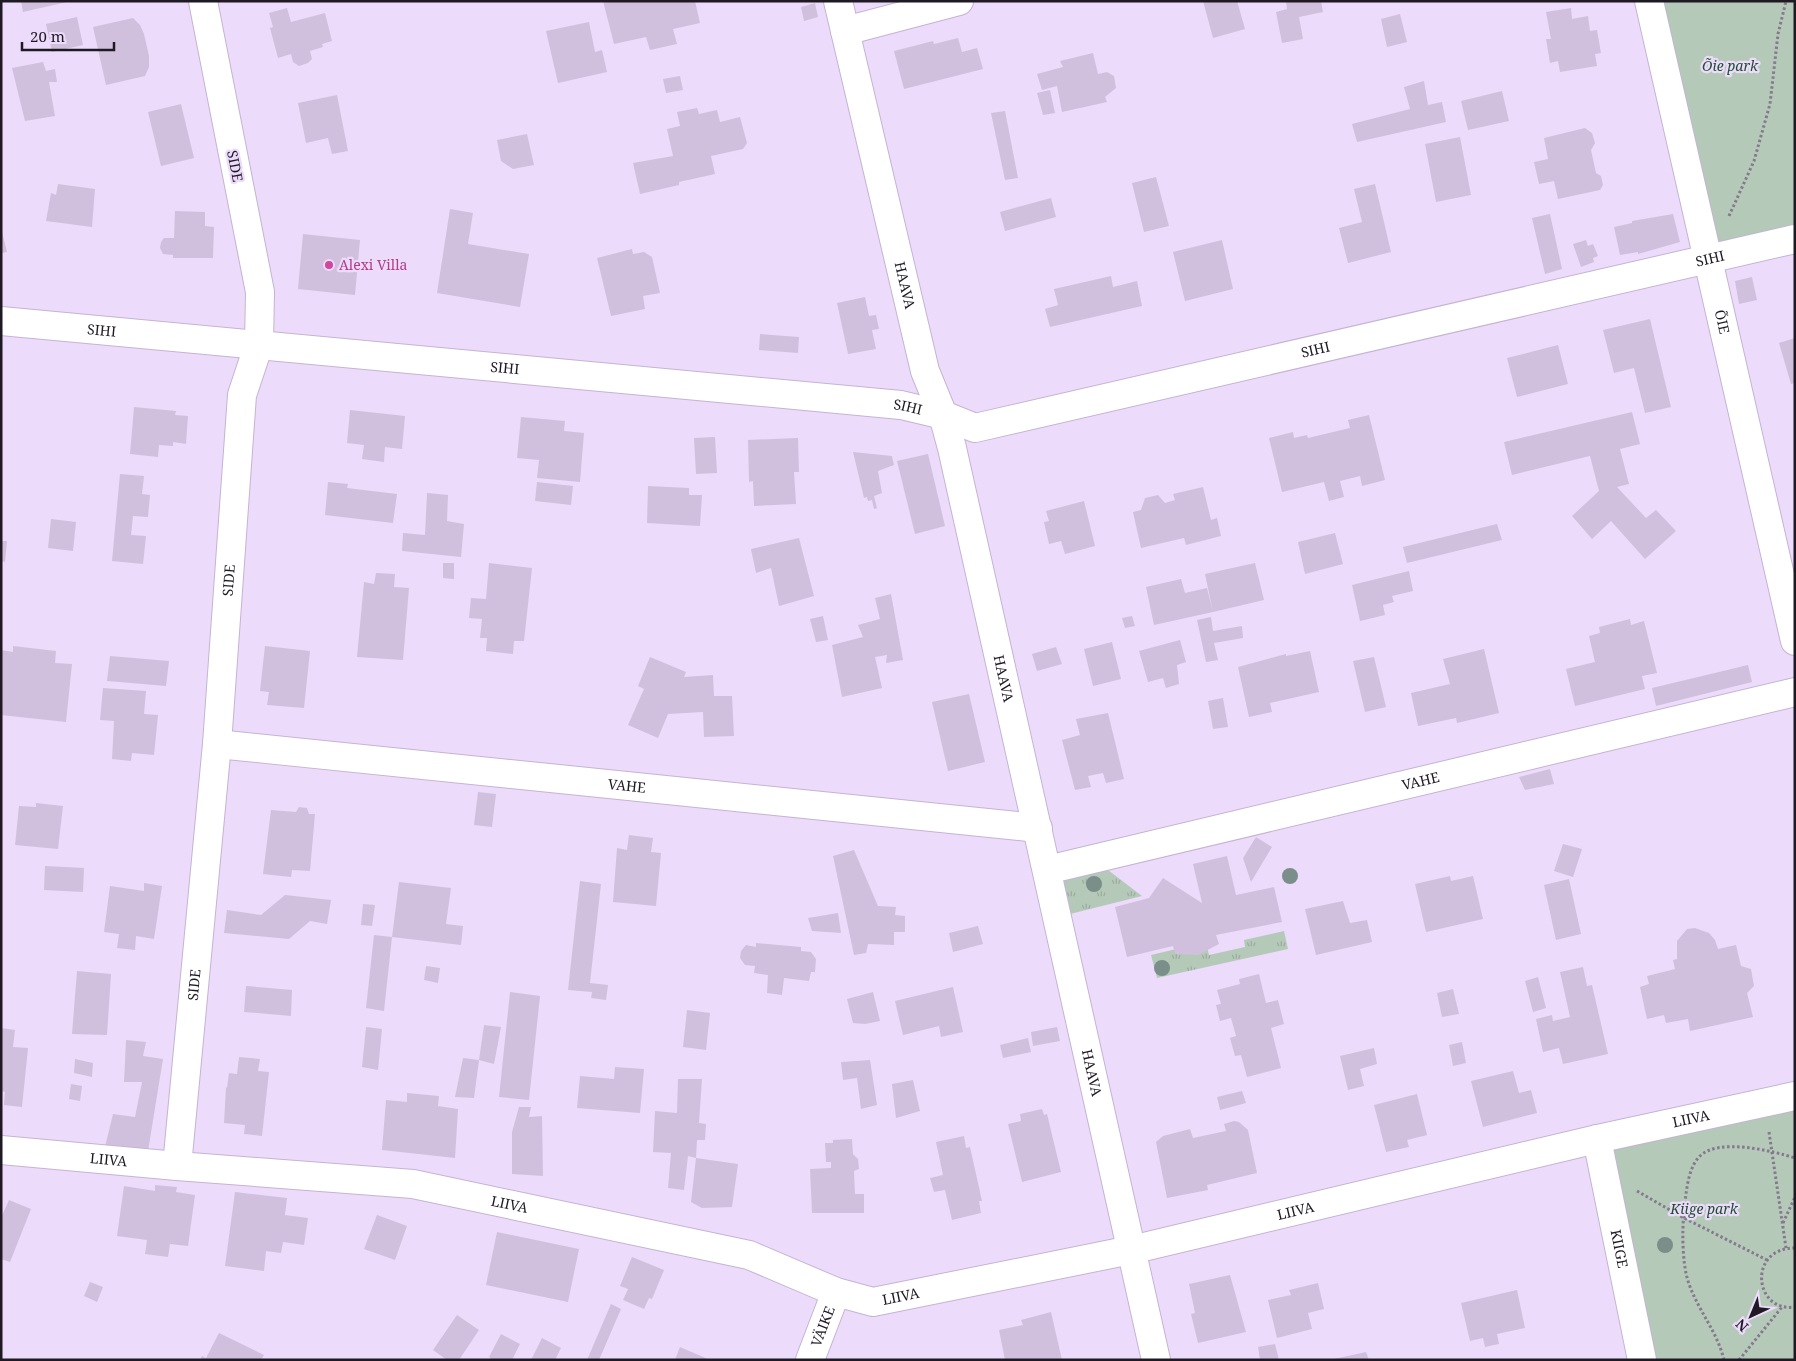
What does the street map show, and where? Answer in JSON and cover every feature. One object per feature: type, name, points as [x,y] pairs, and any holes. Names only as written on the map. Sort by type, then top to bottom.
[{"type":"street","name":"SIDE","points":[[176,1166],[217,744],[242,395],[259,344],[260,292],[202,1]]},
{"type":"street","name":"HAAVA","points":[[838,1],[925,371],[943,415],[952,448],[1156,1360]]},
{"type":"street","points":[[845,31],[959,1]]},
{"type":"street","name":"ÕIE","points":[[1649,1],[1795,641]]},
{"type":"street","name":"SIHI","points":[[1,321],[901,405],[943,415],[975,428],[1705,252],[1795,239]]},
{"type":"street","name":"VAHE","points":[[1046,870],[1795,692]]},
{"type":"street","name":"VAHE","points":[[217,744],[1038,828]]},
{"type":"street","name":"LIIVA","points":[[1,1150],[176,1166],[413,1184],[749,1255],[836,1292],[873,1302],[1130,1250],[1596,1138],[1795,1096]]},
{"type":"street","name":"KIIGE","points":[[1596,1138],[1642,1360]]},
{"type":"street","name":"VÄIKE","points":[[810,1360],[836,1292]]},
{"type":"path","points":[[1705,252],[1729,217],[1754,161],[1770,104],[1778,34],[1786,1]]},
{"type":"path","points":[[1763,1103],[1786,1248]]},
{"type":"path","points":[[1724,1360],[1720,1342],[1700,1309],[1688,1282],[1684,1218],[1687,1183],[1699,1157],[1720,1147],[1772,1151],[1795,1158]]},
{"type":"path","points":[[1604,1170],[1684,1218],[1767,1260]]},
{"type":"path","points":[[1783,1224],[1795,1197]]},
{"type":"path","points":[[1795,1248],[1786,1248],[1772,1254],[1762,1268],[1762,1287],[1766,1296],[1782,1307],[1795,1307]]},
{"type":"path","points":[[1739,1360],[1782,1307]]},
{"type":"green space","name":"Õie park","points":[[1649,1],[1795,1],[1795,239],[1707,259]]},
{"type":"green space","points":[[1108,870],[1142,896],[1070,914],[1062,880]]},
{"type":"green space","points":[[1284,931],[1288,949],[1157,978],[1151,955],[1206,942],[1209,955],[1245,947],[1244,940]]},
{"type":"green space","name":"Kiige park","points":[[1795,1096],[1795,1360],[1642,1360],[1597,1139]]},
{"type":"building","points":[[21,1],[67,1],[67,2],[23,12]]},
{"type":"building","points":[[603,1],[695,1],[700,23],[673,29],[677,44],[650,50],[646,37],[614,44]]},
{"type":"building","points":[[1203,1],[1237,1],[1245,29],[1213,38]]},
{"type":"building","points":[[1286,1],[1321,1],[1323,12],[1299,17],[1303,39],[1282,43],[1276,12],[1287,9]]},
{"type":"building","points":[[815,3],[818,17],[804,21],[801,7]]},
{"type":"building","points":[[287,8],[291,22],[325,13],[332,41],[322,44],[323,47],[310,51],[312,59],[308,63],[299,66],[293,62],[291,54],[278,58],[270,28],[273,27],[269,13]]},
{"type":"building","points":[[1571,8],[1572,19],[1588,16],[1590,31],[1597,30],[1601,53],[1595,54],[1597,66],[1560,72],[1558,61],[1550,63],[1546,39],[1551,39],[1546,12]]},
{"type":"building","points":[[1400,14],[1407,42],[1387,47],[1381,19]]},
{"type":"building","points":[[77,17],[83,45],[52,52],[46,24]]},
{"type":"building","points":[[133,18],[140,25],[144,34],[149,56],[149,67],[145,76],[106,85],[93,27]]},
{"type":"building","points":[[589,22],[595,52],[602,50],[607,72],[558,83],[546,31]]},
{"type":"building","points":[[958,38],[962,52],[977,48],[983,69],[904,89],[894,51],[933,41],[934,44]]},
{"type":"building","points":[[1093,53],[1098,74],[1107,72],[1114,76],[1116,88],[1105,97],[1107,102],[1062,112],[1057,86],[1042,90],[1037,74],[1063,67],[1060,61]]},
{"type":"building","points":[[43,62],[46,71],[55,69],[57,82],[49,82],[55,116],[25,121],[12,68]]},
{"type":"building","points":[[680,76],[683,90],[666,93],[663,79]]},
{"type":"building","points":[[1424,81],[1428,105],[1442,102],[1446,122],[1357,142],[1352,124],[1410,109],[1404,87]]},
{"type":"building","points":[[1050,90],[1055,113],[1043,115],[1037,93]]},
{"type":"building","points":[[1502,91],[1509,121],[1468,130],[1461,101]]},
{"type":"building","points":[[337,95],[348,151],[332,154],[328,138],[306,143],[298,103]]},
{"type":"building","points":[[181,104],[194,158],[161,166],[148,112]]},
{"type":"building","points":[[697,108],[699,114],[717,110],[720,122],[740,117],[747,143],[743,149],[711,156],[715,174],[679,182],[679,185],[640,194],[633,163],[673,156],[667,129],[680,126],[677,112]]},
{"type":"building","points":[[1005,111],[1018,178],[1005,180],[991,113]]},
{"type":"building","points":[[1585,128],[1592,133],[1595,143],[1591,150],[1596,173],[1601,176],[1603,185],[1600,190],[1558,199],[1554,181],[1539,184],[1534,162],[1548,159],[1544,138]]},
{"type":"building","points":[[527,134],[534,165],[513,169],[501,161],[497,140]]},
{"type":"building","points":[[1460,137],[1471,195],[1436,202],[1425,144]]},
{"type":"building","points":[[1156,177],[1169,226],[1144,232],[1132,183]]},
{"type":"building","points":[[58,184],[95,189],[92,227],[46,221],[51,193],[56,195]]},
{"type":"building","points":[[1375,184],[1391,252],[1348,263],[1339,228],[1362,222],[1354,189]]},
{"type":"building","points":[[1051,198],[1056,217],[1005,231],[1000,212]]},
{"type":"building","points":[[450,209],[473,213],[468,244],[529,254],[520,307],[437,293]]},
{"type":"building","points":[[175,211],[205,212],[205,226],[214,227],[213,258],[173,258],[173,255],[163,254],[160,248],[161,242],[164,238],[174,238]]},
{"type":"building","points":[[1550,214],[1562,269],[1545,274],[1532,218]]},
{"type":"building","points":[[1673,214],[1680,242],[1638,254],[1638,252],[1620,255],[1614,227],[1632,223],[1632,221]]},
{"type":"building","points":[[1,228],[7,252],[1,253]]},
{"type":"building","name":"Alexi Villa","points":[[303,234],[360,240],[355,295],[298,289]]},
{"type":"building","points":[[1222,240],[1233,289],[1185,301],[1173,252]]},
{"type":"building","points":[[1586,240],[1588,246],[1593,244],[1598,256],[1593,258],[1594,262],[1581,267],[1573,244]]},
{"type":"building","points":[[632,249],[633,254],[644,252],[652,257],[660,293],[643,296],[645,309],[611,316],[597,258]]},
{"type":"building","points":[[1111,276],[1113,287],[1137,281],[1142,306],[1050,327],[1045,309],[1058,305],[1054,289]]},
{"type":"building","points":[[1752,277],[1757,300],[1739,304],[1735,281]]},
{"type":"building","points":[[865,297],[869,316],[876,315],[879,329],[872,330],[876,349],[848,354],[837,303]]},
{"type":"building","points":[[1650,319],[1671,407],[1645,413],[1634,368],[1614,373],[1603,330]]},
{"type":"building","points":[[760,334],[799,337],[798,353],[759,350]]},
{"type":"building","points":[[1795,338],[1795,383],[1791,384],[1779,343]]},
{"type":"building","points":[[1558,345],[1568,384],[1517,397],[1507,358]]},
{"type":"building","points":[[134,407],[176,411],[175,415],[188,416],[186,444],[173,442],[173,446],[159,445],[158,457],[130,454]]},
{"type":"building","points":[[350,410],[405,416],[402,449],[385,447],[384,462],[362,459],[364,445],[347,443]]},
{"type":"building","points":[[1632,412],[1640,444],[1620,449],[1629,484],[1617,487],[1646,518],[1656,510],[1676,531],[1645,559],[1611,521],[1592,539],[1572,516],[1599,491],[1590,456],[1512,475],[1504,442]]},
{"type":"building","points":[[1369,415],[1385,480],[1362,486],[1360,476],[1340,481],[1344,497],[1329,501],[1324,482],[1282,492],[1269,438],[1293,432],[1294,438],[1307,435],[1308,438],[1350,428],[1348,420]]},
{"type":"building","points":[[521,417],[565,421],[564,431],[584,433],[580,482],[537,478],[539,460],[517,458]]},
{"type":"building","points":[[715,437],[717,473],[696,474],[694,438]]},
{"type":"building","points":[[798,438],[799,472],[794,472],[796,504],[754,506],[753,481],[749,482],[748,440]]},
{"type":"building","points":[[853,452],[892,456],[894,465],[878,471],[882,493],[874,496],[877,508],[874,509],[872,500],[868,501],[867,497],[864,498]]},
{"type":"building","points":[[928,454],[945,526],[915,534],[897,461]]},
{"type":"building","points":[[120,474],[144,476],[142,494],[150,495],[148,517],[133,516],[131,535],[146,536],[143,564],[112,561]]},
{"type":"building","points":[[328,482],[348,484],[347,488],[397,494],[393,523],[325,515]]},
{"type":"building","points":[[537,482],[573,486],[571,505],[535,501]]},
{"type":"building","points":[[648,486],[689,488],[689,495],[702,495],[700,526],[647,523]]},
{"type":"building","points":[[1203,487],[1211,520],[1217,518],[1221,536],[1186,545],[1184,538],[1141,548],[1133,512],[1141,510],[1145,498],[1158,495],[1165,503],[1175,500],[1173,494]]},
{"type":"building","points":[[427,493],[448,495],[447,521],[464,524],[461,557],[402,551],[403,533],[425,535]]},
{"type":"building","points":[[1084,501],[1095,546],[1065,554],[1061,541],[1049,544],[1044,522],[1049,521],[1046,511]]},
{"type":"building","points":[[51,519],[76,522],[73,551],[48,548]]},
{"type":"building","points":[[1497,524],[1502,540],[1407,563],[1403,547]]},
{"type":"building","points":[[1335,533],[1343,564],[1305,574],[1298,542]]},
{"type":"building","points":[[799,538],[814,596],[779,606],[771,568],[756,573],[751,549]]},
{"type":"building","points":[[1,541],[7,541],[5,562],[1,561]]},
{"type":"building","points":[[443,563],[454,563],[454,579],[443,578]]},
{"type":"building","points":[[489,563],[532,568],[524,641],[514,641],[513,654],[486,651],[487,638],[480,638],[482,619],[469,618],[471,598],[486,599]]},
{"type":"building","points":[[1255,563],[1264,600],[1213,612],[1205,574]]},
{"type":"building","points":[[1409,571],[1413,591],[1392,596],[1394,602],[1383,605],[1385,615],[1360,621],[1352,585]]},
{"type":"building","points":[[376,573],[395,574],[394,587],[409,588],[403,660],[357,657],[364,582],[374,584]]},
{"type":"building","points":[[1181,579],[1185,593],[1207,588],[1213,612],[1154,625],[1146,587]]},
{"type":"building","points":[[891,594],[903,660],[886,663],[887,655],[875,657],[882,688],[842,697],[832,645],[863,637],[858,625],[880,619],[875,598]]},
{"type":"building","points":[[823,616],[828,640],[816,642],[810,619]]},
{"type":"building","points":[[1132,616],[1135,626],[1125,628],[1122,618]]},
{"type":"building","points":[[1211,617],[1213,631],[1242,626],[1243,638],[1214,643],[1218,660],[1206,662],[1197,620]]},
{"type":"building","points":[[1630,619],[1631,625],[1644,621],[1657,673],[1642,676],[1645,689],[1575,706],[1566,669],[1595,662],[1589,636],[1600,633],[1599,627]]},
{"type":"building","points":[[1180,640],[1186,662],[1177,665],[1179,684],[1166,688],[1163,678],[1148,682],[1139,651]]},
{"type":"building","points":[[1112,642],[1121,679],[1093,686],[1084,649]]},
{"type":"building","points":[[13,646],[56,651],[55,663],[72,664],[66,722],[1,715],[1,650],[13,652]]},
{"type":"building","points":[[265,646],[310,651],[304,708],[267,705],[269,692],[260,691]]},
{"type":"building","points":[[1056,647],[1062,664],[1037,671],[1032,654]]},
{"type":"building","points":[[1484,649],[1499,713],[1457,723],[1456,718],[1418,726],[1411,693],[1450,684],[1443,659]]},
{"type":"building","points":[[1310,651],[1319,692],[1270,703],[1272,712],[1249,717],[1238,667],[1286,654],[1286,656]]},
{"type":"building","points":[[110,656],[169,661],[166,686],[107,681]]},
{"type":"building","points":[[650,657],[686,672],[684,677],[713,675],[714,696],[732,696],[734,736],[704,737],[703,712],[668,714],[658,738],[628,725],[644,689],[638,686]]},
{"type":"building","points":[[1374,657],[1386,707],[1365,712],[1353,661]]},
{"type":"building","points":[[1748,665],[1752,682],[1656,706],[1652,688]]},
{"type":"building","points":[[103,688],[146,691],[144,714],[158,715],[154,755],[132,753],[131,761],[112,759],[114,721],[100,720]]},
{"type":"building","points":[[969,694],[985,762],[948,771],[932,702]]},
{"type":"building","points":[[1223,698],[1228,727],[1213,729],[1208,701]]},
{"type":"building","points":[[1108,713],[1124,779],[1106,783],[1103,773],[1088,776],[1091,787],[1075,790],[1062,740],[1080,735],[1076,719]]},
{"type":"building","points":[[1550,769],[1554,784],[1525,790],[1519,777]]},
{"type":"building","points":[[478,792],[496,794],[492,827],[474,825]]},
{"type":"building","points":[[36,803],[63,806],[58,849],[15,845],[19,806],[36,807]]},
{"type":"building","points":[[299,807],[307,808],[309,814],[315,814],[310,871],[292,870],[291,877],[263,874],[271,810],[296,812]]},
{"type":"building","points":[[629,835],[653,838],[651,852],[661,853],[656,906],[613,902],[617,848],[627,850]]},
{"type":"building","points":[[1256,837],[1272,847],[1251,882],[1243,858]]},
{"type":"building","points":[[1563,844],[1582,849],[1573,877],[1554,871]]},
{"type":"building","points":[[854,850],[878,906],[896,907],[895,915],[905,916],[905,932],[894,932],[894,945],[868,944],[866,953],[854,955],[833,856]]},
{"type":"building","points":[[1227,856],[1236,895],[1274,887],[1282,922],[1216,935],[1219,944],[1198,955],[1175,954],[1173,946],[1127,957],[1115,907],[1149,898],[1163,878],[1202,903],[1193,864]]},
{"type":"building","points":[[45,866],[84,868],[83,892],[44,890]]},
{"type":"building","points":[[1450,876],[1451,881],[1473,876],[1483,919],[1426,932],[1415,884]]},
{"type":"building","points":[[1569,879],[1581,934],[1556,940],[1544,885]]},
{"type":"building","points":[[580,881],[601,884],[590,983],[608,985],[606,1000],[591,998],[592,992],[568,990]]},
{"type":"building","points":[[399,882],[451,888],[446,924],[463,926],[461,945],[392,937]]},
{"type":"building","points":[[144,883],[162,886],[154,939],[136,936],[135,950],[117,948],[119,934],[104,932],[110,886],[144,891]]},
{"type":"building","points":[[285,895],[331,900],[327,924],[310,921],[289,939],[224,933],[227,910],[261,915]]},
{"type":"building","points":[[1343,901],[1350,923],[1367,920],[1372,942],[1316,955],[1305,909]]},
{"type":"building","points":[[363,904],[375,905],[372,926],[361,925]]},
{"type":"building","points":[[838,913],[841,933],[812,931],[808,918]]},
{"type":"building","points":[[978,926],[983,944],[953,952],[949,933]]},
{"type":"building","points":[[1695,928],[1709,933],[1715,940],[1718,949],[1736,945],[1741,966],[1751,969],[1754,986],[1747,993],[1753,1017],[1690,1031],[1688,1019],[1666,1023],[1664,1015],[1647,1019],[1640,987],[1649,984],[1647,976],[1675,969],[1673,960],[1677,959],[1677,941],[1687,929]]},
{"type":"building","points":[[374,935],[392,937],[384,1011],[366,1008]]},
{"type":"building","points":[[756,943],[801,947],[801,951],[811,952],[816,959],[815,972],[811,972],[809,981],[784,978],[782,995],[767,993],[768,975],[754,973],[755,966],[745,965],[740,958],[741,951],[746,945],[756,947]]},
{"type":"building","points":[[426,966],[440,968],[438,983],[424,980]]},
{"type":"building","points":[[1583,967],[1587,986],[1592,985],[1608,1054],[1563,1064],[1559,1048],[1543,1052],[1536,1019],[1552,1015],[1553,1021],[1570,1017],[1560,972]]},
{"type":"building","points":[[77,971],[111,974],[107,1035],[72,1034]]},
{"type":"building","points":[[1259,974],[1266,1003],[1278,1000],[1284,1024],[1271,1028],[1281,1068],[1247,1077],[1241,1055],[1235,1056],[1230,1038],[1236,1036],[1231,1018],[1220,1021],[1216,1005],[1221,1004],[1217,990],[1240,984],[1239,979]]},
{"type":"building","points":[[1538,977],[1546,1008],[1533,1012],[1525,981]]},
{"type":"building","points":[[246,986],[292,990],[291,1016],[244,1012]]},
{"type":"building","points":[[953,987],[963,1032],[941,1037],[939,1026],[903,1035],[895,1001]]},
{"type":"building","points":[[1453,989],[1459,1014],[1442,1017],[1437,993]]},
{"type":"building","points":[[510,992],[540,996],[529,1100],[499,1097]]},
{"type":"building","points":[[873,992],[880,1021],[865,1024],[853,1023],[847,999]]},
{"type":"building","points":[[687,1010],[710,1013],[706,1050],[683,1047]]},
{"type":"building","points":[[484,1025],[501,1027],[494,1064],[479,1060]]},
{"type":"building","points":[[366,1027],[382,1029],[378,1070],[362,1067]]},
{"type":"building","points":[[1057,1027],[1060,1041],[1033,1046],[1031,1032]]},
{"type":"building","points":[[1,1028],[15,1030],[13,1047],[28,1048],[22,1107],[4,1105],[5,1092],[1,1091]]},
{"type":"building","points":[[1028,1038],[1031,1052],[1003,1058],[1000,1045]]},
{"type":"building","points":[[126,1040],[146,1042],[143,1056],[163,1059],[148,1151],[105,1147],[113,1114],[135,1117],[142,1082],[124,1082]]},
{"type":"building","points":[[1462,1042],[1466,1063],[1453,1066],[1449,1045]]},
{"type":"building","points":[[1374,1048],[1377,1064],[1360,1069],[1364,1086],[1348,1090],[1340,1056]]},
{"type":"building","points":[[239,1057],[260,1059],[258,1071],[269,1072],[262,1136],[244,1134],[245,1125],[224,1123],[226,1087],[229,1073],[237,1074]]},
{"type":"building","points":[[463,1058],[479,1060],[474,1098],[455,1097]]},
{"type":"building","points":[[75,1059],[93,1063],[92,1077],[74,1073]]},
{"type":"building","points":[[870,1060],[877,1105],[861,1109],[857,1078],[843,1080],[841,1062]]},
{"type":"building","points":[[615,1067],[644,1069],[640,1113],[577,1108],[580,1076],[614,1079]]},
{"type":"building","points":[[1513,1071],[1519,1093],[1531,1090],[1537,1113],[1483,1127],[1471,1081]]},
{"type":"building","points":[[678,1079],[702,1079],[699,1123],[706,1124],[705,1140],[697,1140],[696,1158],[688,1156],[684,1190],[668,1188],[671,1153],[653,1152],[655,1111],[677,1113]]},
{"type":"building","points":[[913,1080],[920,1111],[896,1118],[892,1084]]},
{"type":"building","points":[[71,1084],[82,1086],[80,1101],[69,1099]]},
{"type":"building","points":[[1242,1091],[1246,1103],[1220,1110],[1217,1097]]},
{"type":"building","points":[[407,1093],[439,1096],[438,1106],[458,1109],[455,1158],[382,1150],[386,1100],[407,1102]]},
{"type":"building","points":[[1417,1094],[1427,1135],[1407,1140],[1409,1147],[1386,1152],[1374,1105]]},
{"type":"building","points":[[519,1107],[531,1107],[529,1117],[542,1116],[543,1176],[512,1174],[512,1132]]},
{"type":"building","points":[[1042,1109],[1044,1115],[1047,1114],[1061,1172],[1022,1182],[1008,1124],[1021,1121],[1020,1114]]},
{"type":"building","points":[[1234,1121],[1239,1122],[1248,1130],[1257,1173],[1207,1185],[1208,1190],[1167,1198],[1156,1142],[1163,1136],[1190,1129],[1193,1138],[1226,1131],[1224,1124]]},
{"type":"building","points":[[964,1136],[966,1148],[970,1147],[982,1201],[979,1201],[981,1213],[952,1220],[945,1190],[934,1192],[930,1178],[943,1175],[936,1142]]},
{"type":"building","points":[[852,1139],[853,1154],[858,1159],[859,1169],[854,1171],[855,1194],[864,1194],[864,1213],[812,1213],[810,1169],[831,1168],[831,1162],[826,1162],[825,1143],[833,1143],[833,1140]]},
{"type":"building","points":[[696,1158],[738,1164],[732,1207],[702,1208],[691,1202]]},
{"type":"building","points":[[155,1185],[177,1187],[176,1192],[195,1195],[188,1246],[170,1244],[168,1257],[145,1254],[147,1240],[117,1236],[124,1186],[155,1191]]},
{"type":"building","points":[[235,1192],[287,1198],[285,1215],[308,1218],[304,1245],[283,1242],[281,1253],[266,1251],[264,1271],[225,1266]]},
{"type":"building","points":[[9,1200],[31,1209],[10,1262],[1,1259],[1,1218]]},
{"type":"building","points":[[377,1215],[407,1226],[395,1260],[364,1249]]},
{"type":"building","points":[[497,1232],[579,1249],[568,1302],[486,1285]]},
{"type":"building","points":[[632,1257],[664,1270],[652,1299],[649,1298],[644,1309],[623,1300],[628,1289],[620,1286]]},
{"type":"building","points":[[1230,1275],[1246,1332],[1198,1343],[1191,1314],[1195,1313],[1189,1284]]},
{"type":"building","points":[[90,1282],[103,1287],[97,1302],[84,1296]]},
{"type":"building","points":[[1318,1283],[1324,1309],[1308,1313],[1312,1329],[1277,1338],[1268,1300],[1291,1295],[1289,1290]]},
{"type":"building","points":[[1517,1290],[1525,1328],[1497,1334],[1499,1344],[1485,1347],[1483,1338],[1470,1341],[1461,1303]]},
{"type":"building","points":[[611,1304],[621,1309],[599,1360],[587,1360]]},
{"type":"building","points":[[1051,1312],[1062,1360],[1005,1360],[999,1330],[1023,1325],[1021,1320]]},
{"type":"building","points":[[457,1315],[479,1330],[459,1360],[447,1360],[433,1350]]},
{"type":"building","points":[[219,1333],[264,1355],[261,1360],[200,1360],[202,1356],[206,1358]]},
{"type":"building","points":[[501,1334],[520,1344],[512,1360],[493,1360],[489,1357]]},
{"type":"building","points":[[542,1338],[561,1348],[555,1360],[531,1360]]},
{"type":"building","points":[[1275,1344],[1279,1360],[1260,1360],[1258,1347]]},
{"type":"building","points":[[680,1347],[710,1360],[675,1360]]},
{"type":"building","points":[[1366,1352],[1369,1360],[1334,1360],[1334,1359]]},
{"type":"place","name":"Alexi Villa","points":[[329,265]]}]
